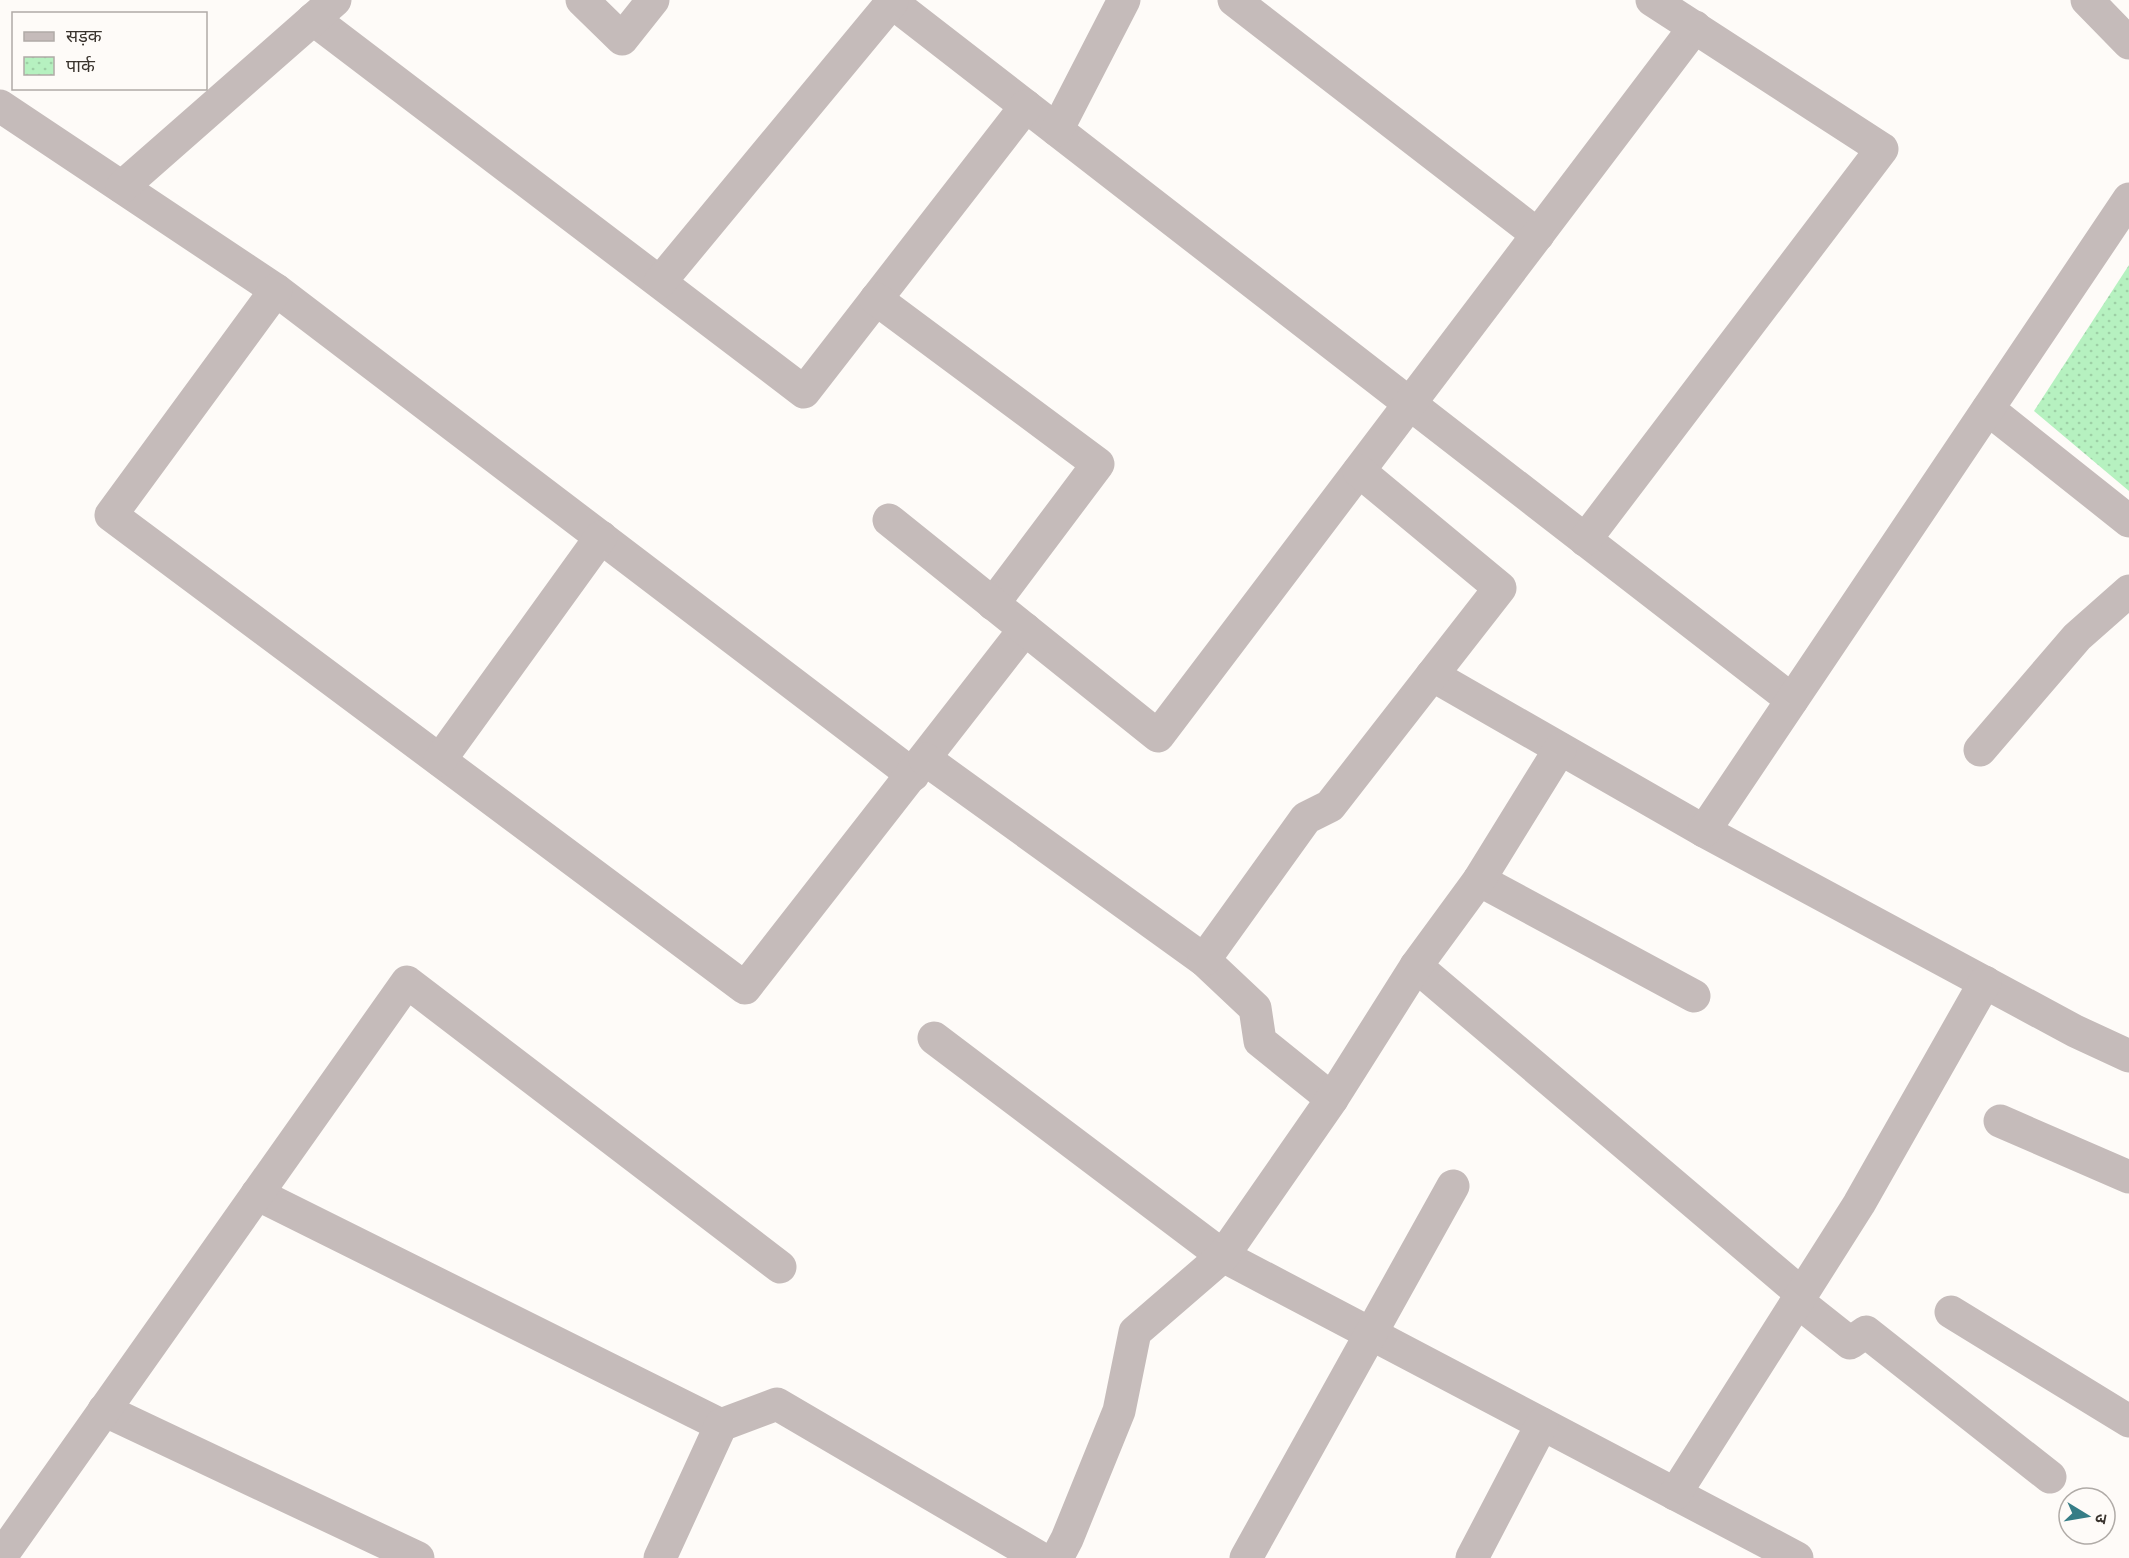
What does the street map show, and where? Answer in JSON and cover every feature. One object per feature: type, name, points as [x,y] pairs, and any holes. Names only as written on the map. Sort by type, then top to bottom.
[{"type":"street","points":[[582,0],[622,39],[653,0]]},
{"type":"street","points":[[1057,130],[1124,0]]},
{"type":"street","points":[[1234,0],[1538,235]]},
{"type":"street","points":[[1585,540],[1882,149],[1652,0]]},
{"type":"street","points":[[2087,0],[2129,43]]},
{"type":"street","points":[[660,282],[891,1],[1792,700]]},
{"type":"street","points":[[122,187],[324,9],[660,282],[804,392],[1026,106]]},
{"type":"street","points":[[889,520],[1158,736],[1695,27]]},
{"type":"street","points":[[0,106],[276,290],[601,537],[919,767],[1204,960],[1255,1008],[1260,1041],[1332,1099]]},
{"type":"street","points":[[1704,831],[2129,199]]},
{"type":"street","points":[[276,290],[111,515],[745,988],[1025,629]]},
{"type":"street","points":[[876,299],[1098,464],[993,604]]},
{"type":"street","points":[[1988,409],[2129,521]]},
{"type":"street","points":[[1204,960],[1306,818],[1330,806],[1500,588],[1359,471]]},
{"type":"street","points":[[440,760],[601,537]]},
{"type":"street","points":[[1980,750],[2077,637],[2129,591]]},
{"type":"street","points":[[1432,675],[1704,831],[2075,1031],[2129,1056]]},
{"type":"street","points":[[1057,1558],[1067,1539],[1119,1411],[1135,1332],[1223,1256],[1332,1099],[1416,966],[1479,880],[1560,749]]},
{"type":"street","points":[[1479,880],[1694,996]]},
{"type":"street","points":[[1416,966],[1800,1297],[1850,1343],[1866,1332],[2050,1477]]},
{"type":"street","points":[[0,1558],[407,982],[780,1267]]},
{"type":"street","points":[[1675,1494],[1859,1204],[1985,982]]},
{"type":"street","points":[[934,1038],[1223,1256],[1797,1558]]},
{"type":"street","points":[[2000,1121],[2129,1177]]},
{"type":"street","points":[[1246,1558],[1453,1186]]},
{"type":"street","points":[[257,1194],[721,1425]]},
{"type":"street","points":[[1951,1312],[2129,1421]]},
{"type":"street","points":[[660,1558],[721,1425],[777,1404],[1040,1558]]},
{"type":"street","points":[[104,1410],[418,1558]]},
{"type":"street","points":[[1472,1558],[1542,1424]]},
{"type":"green space","points":[[2129,265],[2129,491],[2034,411]]}]
